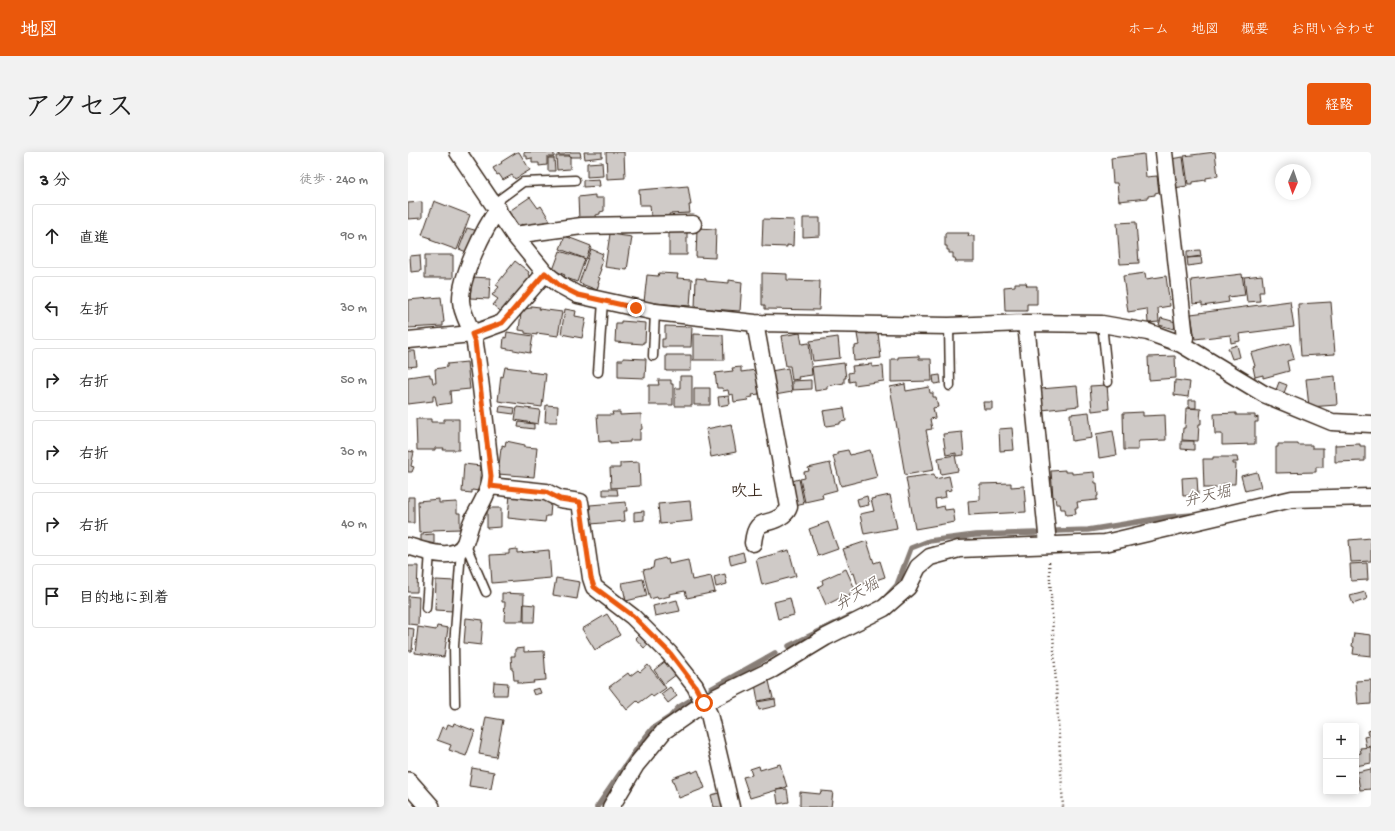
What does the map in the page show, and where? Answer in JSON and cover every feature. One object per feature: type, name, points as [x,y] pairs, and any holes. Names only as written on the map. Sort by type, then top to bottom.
[{"type":"street","points":[[458,152],[496,206],[514,235],[545,273],[560,286],[578,295],[655,312],[755,323],[949,326],[1026,323],[1102,324],[1148,332],[1182,344],[1264,394],[1332,422],[1371,424]]},
{"type":"street","points":[[1164,152],[1185,338],[1182,344]]},
{"type":"street","points":[[408,546],[430,552],[451,554],[463,546],[469,528],[490,486],[491,476],[475,342],[463,313],[461,301],[464,278],[496,206]]},
{"type":"street","points":[[514,235],[582,226],[693,224]]},
{"type":"street","points":[[408,340],[472,334],[502,323],[545,273]]},
{"type":"street","points":[[752,543],[754,533],[758,526],[784,515],[789,507],[755,323]]},
{"type":"street","points":[[1026,323],[1048,544]]},
{"type":"street","points":[[490,486],[546,492],[560,499],[580,502],[591,578],[594,587],[633,616],[670,653],[695,686],[709,714],[731,807]]},
{"type":"street","points":[[611,807],[636,765],[664,731],[704,703],[772,668],[826,637],[884,608],[908,588],[918,567],[930,557],[959,549],[1048,544],[1105,543],[1292,499],[1371,497]]},
{"type":"street","points":[[408,782],[430,807]]},
{"type":"lane","points":[[496,206],[523,182],[575,180]]},
{"type":"lane","points":[[598,372],[603,301]]},
{"type":"lane","points":[[653,356],[655,312]]},
{"type":"lane","points":[[1102,324],[1108,382]]},
{"type":"lane","points":[[949,326],[950,386]]},
{"type":"lane","points":[[463,546],[486,592]]},
{"type":"lane","points":[[455,704],[454,646],[463,546]]},
{"type":"lane","points":[[426,608],[430,552]]},
{"type":"path","points":[[1048,544],[1063,807]]},
{"type":"building","points":[[519,152],[530,170],[515,179],[512,175],[503,180],[499,174],[497,175],[493,168]]},
{"type":"building","points":[[524,152],[554,152],[554,157],[547,157],[547,165],[539,166],[539,163],[532,163],[532,158],[527,159],[527,156],[524,156]]},
{"type":"building","points":[[558,152],[580,152],[581,157],[558,155]]},
{"type":"building","points":[[584,152],[602,152],[602,157],[585,159]]},
{"type":"building","points":[[606,152],[624,152],[625,178],[607,179]]},
{"type":"building","points":[[1215,152],[1218,176],[1193,182],[1193,184],[1188,184],[1184,156]]},
{"type":"building","points":[[1144,154],[1146,177],[1157,176],[1159,192],[1155,193],[1155,195],[1148,196],[1148,198],[1119,201],[1117,183],[1113,183],[1111,158]]},
{"type":"building","points":[[556,156],[570,156],[570,169],[557,170]]},
{"type":"building","points":[[1183,157],[1187,186],[1174,188],[1170,159]]},
{"type":"building","points":[[548,158],[554,158],[555,171],[548,171]]},
{"type":"building","points":[[602,162],[603,176],[587,177],[587,163]]},
{"type":"building","points":[[599,179],[600,186],[583,187],[583,180]]},
{"type":"building","points":[[688,186],[691,205],[689,205],[690,213],[669,214],[670,218],[654,220],[653,216],[651,216],[650,205],[640,205],[639,190]]},
{"type":"building","points":[[595,195],[595,198],[604,198],[604,211],[596,215],[596,218],[579,220],[578,197]]},
{"type":"building","points":[[530,197],[538,208],[541,206],[551,222],[543,227],[535,228],[532,224],[526,228],[522,224],[518,227],[508,212]]},
{"type":"building","points":[[434,201],[470,215],[457,250],[430,240],[431,238],[422,235]]},
{"type":"building","points":[[422,202],[422,218],[408,219],[408,203]]},
{"type":"building","points":[[803,218],[820,218],[820,236],[803,237]]},
{"type":"building","points":[[763,219],[794,220],[793,246],[762,246]]},
{"type":"building","points":[[1136,222],[1139,263],[1120,264],[1117,223]]},
{"type":"building","points":[[467,228],[478,231],[469,253],[459,249]]},
{"type":"building","points":[[697,228],[716,229],[715,258],[696,257]]},
{"type":"building","points":[[669,231],[687,231],[687,255],[669,255]]},
{"type":"building","points":[[945,233],[969,233],[968,236],[974,236],[974,262],[956,262],[955,258],[953,258],[953,253],[949,253],[947,246],[945,246]]},
{"type":"building","points":[[610,234],[632,237],[627,270],[605,267]]},
{"type":"building","points":[[565,236],[591,246],[586,259],[560,249]]},
{"type":"building","points":[[591,249],[603,254],[597,290],[579,283]]},
{"type":"building","points":[[1200,250],[1201,256],[1187,258],[1187,251]]},
{"type":"building","points":[[560,251],[585,259],[577,282],[564,277],[565,275],[553,270]]},
{"type":"building","points":[[420,255],[421,271],[411,272],[410,256]]},
{"type":"building","points":[[425,255],[453,255],[453,278],[425,278]]},
{"type":"building","points":[[1201,257],[1202,264],[1188,266],[1187,258]]},
{"type":"building","points":[[515,261],[529,272],[528,274],[533,278],[504,314],[493,305],[498,299],[492,295],[499,287],[496,285]]},
{"type":"building","points":[[659,273],[678,274],[677,278],[692,279],[690,306],[644,302],[647,275],[658,276]]},
{"type":"building","points":[[762,273],[787,274],[787,280],[820,281],[819,310],[765,309],[765,305],[762,305]]},
{"type":"building","points":[[1145,273],[1146,279],[1166,276],[1170,306],[1158,308],[1159,322],[1148,323],[1147,309],[1128,312],[1123,276]]},
{"type":"building","points":[[1242,274],[1245,295],[1228,297],[1229,302],[1202,306],[1202,303],[1193,304],[1191,280]]},
{"type":"building","points":[[1262,275],[1264,292],[1259,292],[1260,301],[1247,302],[1244,277]]},
{"type":"building","points":[[472,277],[490,278],[489,299],[470,298]]},
{"type":"building","points":[[696,278],[706,279],[706,281],[729,283],[729,280],[742,282],[740,311],[695,308]]},
{"type":"building","points":[[1015,283],[1026,283],[1027,286],[1037,286],[1037,304],[1027,304],[1027,311],[1005,311],[1004,287],[1015,286]]},
{"type":"building","points":[[441,297],[444,322],[443,326],[408,328],[408,300]]},
{"type":"building","points":[[1290,301],[1294,327],[1239,334],[1240,341],[1231,343],[1230,335],[1195,339],[1191,314]]},
{"type":"building","points":[[1331,302],[1335,354],[1301,356],[1298,304]]},
{"type":"building","points":[[531,306],[540,307],[539,309],[562,312],[558,336],[537,333],[537,335],[525,333],[525,331],[519,330],[521,313],[525,309],[531,308]]},
{"type":"building","points":[[565,309],[576,311],[575,316],[586,318],[582,338],[561,334]]},
{"type":"building","points":[[1161,318],[1176,322],[1174,329],[1159,325]]},
{"type":"building","points":[[621,321],[646,323],[645,342],[643,342],[643,344],[615,342],[616,323],[621,323]]},
{"type":"building","points":[[665,326],[692,327],[691,347],[662,347],[662,339],[665,339]]},
{"type":"building","points":[[507,332],[533,336],[530,353],[503,348],[504,337],[506,338]]},
{"type":"building","points":[[800,333],[802,344],[809,343],[812,375],[798,377],[799,379],[792,380],[790,366],[786,366],[781,336]]},
{"type":"building","points":[[878,333],[881,358],[854,361],[853,348],[859,345],[857,334]]},
{"type":"building","points":[[693,334],[723,335],[724,360],[693,360]]},
{"type":"building","points":[[838,337],[840,358],[813,361],[810,341]]},
{"type":"building","points":[[1290,343],[1294,359],[1287,361],[1289,371],[1263,378],[1263,375],[1255,377],[1253,367],[1255,366],[1251,353]]},
{"type":"building","points":[[1237,345],[1240,357],[1232,359],[1228,348]]},
{"type":"building","points":[[408,351],[415,351],[417,366],[408,367]]},
{"type":"building","points":[[666,355],[691,355],[691,371],[666,371]]},
{"type":"building","points":[[919,356],[919,359],[931,359],[932,381],[891,382],[891,359],[898,359],[898,357]]},
{"type":"building","points":[[1175,356],[1176,378],[1149,380],[1148,357]]},
{"type":"building","points":[[623,358],[646,359],[645,378],[618,377],[618,360],[623,360]]},
{"type":"building","points":[[467,362],[470,389],[450,391],[451,403],[437,405],[435,396],[433,396],[433,401],[408,404],[408,377],[430,374],[433,383],[436,383],[435,369],[447,367],[447,364]]},
{"type":"building","points":[[844,363],[846,378],[844,378],[844,383],[827,386],[827,389],[815,391],[812,367]]},
{"type":"building","points":[[872,364],[872,367],[883,366],[884,381],[854,385],[854,381],[849,382],[848,373],[853,372],[852,366]]},
{"type":"building","points":[[505,367],[546,374],[542,407],[498,401],[501,376],[503,377]]},
{"type":"building","points":[[741,367],[741,372],[756,370],[759,394],[752,395],[753,397],[747,398],[748,400],[734,402],[733,394],[729,395],[728,390],[723,391],[722,388],[717,388],[715,373],[733,371],[732,368]]},
{"type":"building","points":[[788,368],[792,392],[775,395],[771,371]]},
{"type":"building","points":[[940,375],[941,383],[934,384],[933,376]]},
{"type":"building","points":[[680,376],[692,376],[692,406],[675,406],[675,388],[680,388]]},
{"type":"building","points":[[1335,376],[1337,405],[1309,407],[1306,379]]},
{"type":"building","points":[[658,380],[671,380],[671,384],[673,384],[673,405],[649,405],[649,385],[659,385]]},
{"type":"building","points":[[811,380],[811,389],[792,390],[792,381]]},
{"type":"building","points":[[1175,380],[1190,382],[1188,397],[1174,395]]},
{"type":"building","points":[[1279,382],[1287,385],[1284,393],[1276,390]]},
{"type":"building","points":[[905,384],[906,391],[929,387],[930,393],[933,393],[933,397],[936,397],[938,407],[933,408],[935,418],[930,419],[932,429],[926,430],[934,470],[905,475],[890,387]]},
{"type":"building","points":[[1107,385],[1109,409],[1092,411],[1090,386]]},
{"type":"building","points":[[1077,386],[1079,406],[1042,410],[1040,389]]},
{"type":"building","points":[[694,388],[710,388],[710,405],[694,405]]},
{"type":"building","points":[[729,396],[730,404],[719,406],[718,397]]},
{"type":"building","points":[[1189,400],[1196,400],[1196,408],[1189,408]]},
{"type":"building","points":[[983,402],[992,402],[992,409],[984,409]]},
{"type":"building","points":[[546,405],[558,406],[557,422],[545,422]]},
{"type":"building","points":[[500,406],[515,408],[514,414],[499,412]]},
{"type":"building","points":[[517,407],[540,410],[538,424],[515,420]]},
{"type":"building","points":[[844,408],[846,421],[840,422],[840,424],[826,426],[823,411]]},
{"type":"building","points":[[1186,408],[1201,409],[1201,424],[1199,424],[1198,441],[1182,440],[1183,428],[1185,428]]},
{"type":"building","points":[[612,412],[620,412],[620,415],[641,414],[642,429],[640,430],[640,440],[610,443],[610,441],[599,442],[597,415],[613,415]]},
{"type":"building","points":[[1089,412],[1092,438],[1072,441],[1070,414]]},
{"type":"building","points":[[1143,412],[1143,416],[1165,415],[1166,440],[1139,441],[1138,450],[1124,450],[1123,413]]},
{"type":"building","points":[[1236,413],[1236,415],[1255,415],[1255,418],[1258,417],[1258,422],[1255,422],[1255,444],[1222,445],[1222,434],[1215,434],[1214,414]]},
{"type":"building","points":[[416,419],[431,419],[431,422],[444,422],[444,419],[459,419],[459,450],[443,450],[444,448],[435,448],[435,450],[417,450]]},
{"type":"building","points":[[519,422],[534,424],[534,429],[518,427]]},
{"type":"building","points":[[731,424],[736,452],[711,457],[706,429]]},
{"type":"building","points":[[1012,428],[1014,450],[1000,451],[999,429]]},
{"type":"building","points":[[1113,431],[1117,455],[1099,458],[1096,434]]},
{"type":"building","points":[[962,432],[964,455],[956,456],[956,453],[946,455],[943,434]]},
{"type":"building","points":[[506,441],[525,445],[525,447],[537,448],[534,477],[498,474],[501,448],[502,445],[505,446]]},
{"type":"building","points":[[1181,441],[1194,441],[1194,450],[1181,449]]},
{"type":"building","points":[[1278,444],[1312,445],[1312,448],[1323,448],[1323,467],[1316,467],[1316,472],[1276,473],[1276,447],[1278,447]]},
{"type":"building","points":[[1360,444],[1360,446],[1365,446],[1365,461],[1335,462],[1335,445]]},
{"type":"building","points":[[848,450],[850,455],[870,450],[877,477],[841,486],[833,456],[837,455],[837,452]]},
{"type":"building","points":[[408,451],[414,452],[411,466],[414,467],[412,472],[408,472]]},
{"type":"building","points":[[955,455],[958,471],[941,474],[938,458]]},
{"type":"building","points":[[1213,457],[1237,457],[1238,462],[1233,462],[1233,464],[1236,464],[1235,484],[1222,484],[1222,488],[1204,488],[1203,459],[1213,459]]},
{"type":"building","points":[[639,462],[640,486],[611,488],[610,468],[620,468],[620,463]]},
{"type":"building","points":[[830,463],[837,490],[822,494],[823,498],[805,502],[800,479],[805,478],[804,472],[809,471],[808,468]]},
{"type":"building","points":[[464,464],[481,466],[479,491],[472,490],[472,493],[462,492]]},
{"type":"building","points":[[1065,470],[1065,472],[1072,472],[1072,474],[1094,472],[1095,483],[1097,483],[1097,500],[1077,502],[1078,508],[1075,508],[1076,514],[1066,515],[1065,509],[1061,509],[1060,504],[1056,504],[1055,497],[1053,497],[1051,471]]},
{"type":"building","points":[[1257,472],[1261,487],[1245,491],[1241,476]]},
{"type":"building","points":[[934,474],[935,479],[949,476],[952,490],[945,491],[946,497],[935,499],[936,508],[944,506],[945,510],[953,509],[955,522],[915,529],[906,478]]},
{"type":"building","points":[[1197,477],[1198,495],[1183,496],[1182,478]]},
{"type":"building","points":[[799,479],[804,504],[795,506],[789,482]]},
{"type":"building","points":[[1011,483],[1011,487],[1024,486],[1026,512],[969,515],[968,501],[980,500],[980,484]]},
{"type":"building","points":[[603,489],[617,489],[618,495],[603,495]]},
{"type":"building","points":[[510,494],[546,499],[551,503],[550,516],[546,516],[545,522],[508,518]]},
{"type":"building","points":[[890,495],[897,528],[864,534],[860,514],[874,511],[871,499]]},
{"type":"building","points":[[867,496],[869,505],[859,507],[857,499]]},
{"type":"building","points":[[408,497],[414,497],[414,523],[408,523]]},
{"type":"building","points":[[439,499],[439,503],[457,502],[457,513],[460,513],[460,529],[432,530],[432,532],[419,533],[418,501]]},
{"type":"building","points":[[690,501],[692,521],[660,524],[658,504]]},
{"type":"building","points":[[626,502],[627,511],[624,511],[625,521],[591,524],[590,505]]},
{"type":"building","points":[[487,508],[501,508],[501,527],[487,528]]},
{"type":"building","points":[[644,511],[644,520],[634,521],[634,512]]},
{"type":"building","points":[[828,522],[838,549],[818,556],[809,529]]},
{"type":"building","points":[[434,534],[434,544],[421,543],[421,535]]},
{"type":"building","points":[[1371,538],[1371,561],[1351,562],[1349,540]]},
{"type":"building","points":[[867,541],[874,563],[880,561],[885,577],[858,586],[843,549]]},
{"type":"building","points":[[517,549],[517,553],[549,550],[551,578],[492,583],[490,555],[509,554],[509,550]]},
{"type":"building","points":[[789,550],[796,576],[762,585],[756,559]]},
{"type":"building","points":[[743,552],[745,561],[731,565],[729,556]]},
{"type":"building","points":[[665,558],[666,560],[668,559],[669,564],[688,560],[692,580],[711,576],[715,592],[687,598],[685,591],[669,594],[670,596],[658,599],[657,597],[650,599],[643,570],[653,568],[654,561]]},
{"type":"building","points":[[1367,563],[1368,580],[1351,581],[1350,564]]},
{"type":"building","points":[[408,566],[418,566],[417,592],[408,592]]},
{"type":"building","points":[[846,569],[855,589],[853,590],[854,592],[849,594],[850,596],[845,598],[844,596],[826,605],[818,587],[823,584],[822,580]]},
{"type":"building","points":[[725,574],[727,584],[716,587],[714,577]]},
{"type":"building","points":[[556,578],[580,582],[577,599],[553,595]]},
{"type":"building","points":[[643,579],[647,596],[626,601],[622,583]]},
{"type":"building","points":[[436,580],[454,581],[453,611],[435,610]]},
{"type":"building","points":[[1365,592],[1367,599],[1353,604],[1350,596]]},
{"type":"building","points":[[502,593],[524,594],[523,621],[504,621],[505,602],[502,602]]},
{"type":"building","points":[[408,596],[419,597],[418,625],[408,624]]},
{"type":"building","points":[[790,598],[794,615],[778,619],[774,602]]},
{"type":"building","points":[[677,600],[680,611],[655,616],[653,606]]},
{"type":"building","points":[[524,604],[535,605],[534,622],[524,622]]},
{"type":"building","points":[[607,614],[620,635],[595,650],[582,629]]},
{"type":"building","points":[[466,618],[483,620],[481,645],[464,643]]},
{"type":"building","points":[[437,626],[448,628],[444,657],[415,653],[418,627],[436,630]]},
{"type":"building","points":[[408,628],[414,629],[412,651],[408,651]]},
{"type":"building","points":[[640,633],[649,644],[644,648],[635,638]]},
{"type":"building","points":[[1354,633],[1371,635],[1371,656],[1353,654],[1354,647],[1352,646]]},
{"type":"building","points":[[524,648],[524,652],[544,651],[546,680],[522,684],[518,683],[518,680],[514,680],[511,656],[515,656],[515,649]]},
{"type":"building","points":[[667,660],[677,674],[664,684],[654,670]]},
{"type":"building","points":[[648,665],[666,688],[653,697],[651,694],[639,703],[637,701],[627,710],[609,687],[628,673],[630,676],[638,670],[640,672]]},
{"type":"building","points":[[1371,680],[1371,704],[1358,705],[1356,681]]},
{"type":"building","points":[[769,681],[773,698],[758,701],[755,684]]},
{"type":"building","points":[[494,682],[508,683],[507,695],[493,695]]},
{"type":"building","points":[[670,687],[677,696],[668,703],[661,694]]},
{"type":"building","points":[[539,688],[541,693],[534,695],[532,690]]},
{"type":"building","points":[[775,699],[776,706],[759,710],[757,702]]},
{"type":"building","points":[[486,717],[503,720],[496,757],[479,754]]},
{"type":"building","points":[[454,723],[475,731],[466,756],[449,750],[451,745],[437,740],[442,727],[446,729],[448,724],[453,726]]},
{"type":"building","points":[[1371,730],[1371,746],[1366,747],[1364,737],[1369,736],[1368,731]]},
{"type":"building","points":[[1371,747],[1371,763],[1359,765],[1359,753],[1361,753],[1360,748]]},
{"type":"building","points":[[780,764],[787,787],[750,798],[743,777],[752,775],[750,769],[759,766],[760,770]]},
{"type":"building","points":[[472,768],[494,772],[491,789],[469,786]]},
{"type":"building","points":[[1371,769],[1371,789],[1360,790],[1359,772]]},
{"type":"building","points":[[698,770],[705,788],[679,798],[672,778]]},
{"type":"building","points":[[787,789],[789,802],[778,804],[776,790]]},
{"type":"building","points":[[821,791],[833,792],[831,807],[800,807],[800,792],[820,794]]},
{"type":"building","points":[[719,793],[723,807],[714,807],[711,795]]},
{"type":"waterway","name":"弁天堀","points":[[1057,531],[1088,530],[1168,517],[1192,515]]},
{"type":"waterway","name":"弁天堀","points":[[886,597],[897,585],[911,548],[929,541],[975,535],[1035,533]]},
{"type":"waterway","name":"弁天堀","points":[[789,646],[851,616]]},
{"type":"waterway","name":"弁天堀","points":[[711,689],[775,653]]},
{"type":"waterway","name":"弁天堀","points":[[597,807],[653,728],[670,717],[679,707],[694,698]]},
{"type":"district","name":"吹上","points":[[747,493]]},
{"type":"route","points":[[636,308],[578,295],[560,286],[545,273],[502,323],[472,334],[475,342],[483,406],[491,476],[490,486],[546,492],[560,499],[580,502],[591,578],[594,587],[633,616],[670,653],[695,686],[704,703]]}]
